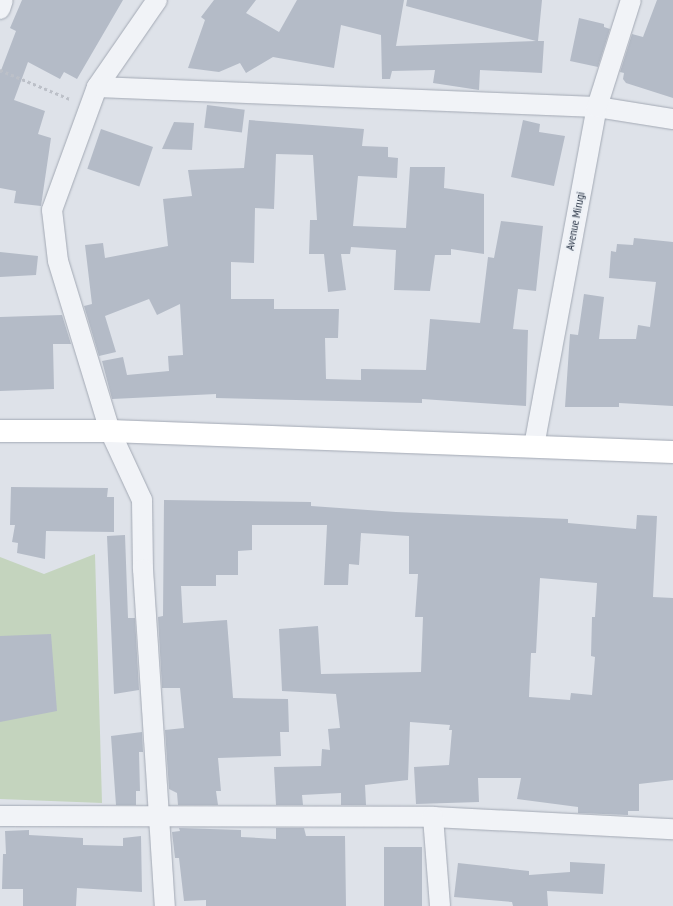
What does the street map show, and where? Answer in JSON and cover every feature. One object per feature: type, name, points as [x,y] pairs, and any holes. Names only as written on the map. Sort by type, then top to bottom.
[{"type":"highway","points":[[0,431],[110,431],[673,452]]},
{"type":"street","points":[[0,9],[3,0]]},
{"type":"street","points":[[157,0],[97,87],[87,107],[52,217],[58,261],[110,431],[142,500],[143,569],[165,906]]},
{"type":"street","name":"Avenue Mirugi","points":[[534,446],[597,107],[631,0]]},
{"type":"street","points":[[97,87],[597,107],[673,119]]},
{"type":"street","points":[[0,816],[433,816],[673,829]]},
{"type":"street","points":[[433,816],[440,906]]},
{"type":"path","points":[[0,70],[87,107]]},
{"type":"green space","points":[[95,554],[102,803],[0,799],[0,557],[44,574]]},
{"type":"building","points":[[22,0],[123,0],[77,79],[64,72],[60,79],[28,62],[14,100],[45,111],[38,134],[51,138],[41,206],[14,203],[16,191],[0,188],[0,73],[16,31],[10,28]]},
{"type":"building","points":[[214,0],[256,0],[246,13],[279,32],[297,0],[404,0],[396,46],[536,41],[406,6],[407,0],[542,0],[538,41],[544,41],[542,73],[480,70],[479,90],[433,83],[435,70],[392,71],[390,79],[382,79],[381,35],[341,25],[334,68],[273,57],[246,73],[240,63],[219,72],[188,68],[205,20],[201,17]]},
{"type":"building","points":[[657,0],[673,0],[673,98],[626,83],[623,79],[624,73],[620,72],[632,34],[643,37]]},
{"type":"building","points":[[579,18],[604,24],[604,27],[610,29],[598,67],[570,61]]},
{"type":"building","points":[[207,105],[245,110],[242,132],[204,128]]},
{"type":"building","points":[[249,120],[364,129],[362,146],[388,147],[388,157],[398,158],[397,178],[358,176],[353,226],[406,228],[410,167],[445,167],[444,188],[484,194],[484,254],[451,249],[451,255],[435,255],[430,291],[394,290],[396,250],[351,247],[350,254],[341,254],[346,290],[328,292],[324,254],[309,254],[310,220],[317,220],[313,155],[276,154],[274,209],[255,208],[254,263],[231,262],[231,299],[274,299],[274,309],[339,309],[338,338],[325,338],[326,379],[361,380],[361,369],[426,370],[430,319],[480,323],[488,257],[494,258],[501,221],[543,226],[536,291],[518,289],[513,329],[528,330],[526,406],[422,399],[422,403],[216,398],[216,394],[112,399],[102,361],[123,357],[127,375],[169,371],[168,356],[183,355],[180,304],[157,315],[149,299],[105,316],[116,352],[99,356],[84,306],[92,304],[85,245],[103,243],[105,258],[168,246],[163,199],[192,196],[188,170],[244,168]]},
{"type":"building","points":[[523,120],[540,124],[539,132],[565,136],[554,186],[511,177]]},
{"type":"building","points":[[174,122],[194,123],[192,150],[162,149]]},
{"type":"building","points":[[101,129],[153,147],[139,187],[87,169]]},
{"type":"building","points":[[634,238],[673,242],[673,406],[619,403],[619,407],[565,407],[570,334],[578,335],[584,294],[604,297],[599,339],[636,339],[638,325],[650,327],[656,282],[609,278],[611,251],[616,252],[617,244],[633,245]]},
{"type":"building","points":[[0,252],[38,256],[36,275],[0,277]]},
{"type":"building","points":[[62,315],[71,344],[53,344],[54,389],[0,391],[0,317]]},
{"type":"building","points":[[11,487],[108,488],[107,497],[114,497],[114,532],[46,531],[45,559],[17,553],[18,543],[12,542],[15,525],[10,525]]},
{"type":"building","points":[[164,500],[311,502],[311,506],[396,512],[568,519],[568,523],[636,529],[637,515],[657,516],[653,597],[673,598],[673,780],[639,784],[639,811],[628,811],[628,815],[578,813],[578,807],[517,799],[521,778],[478,778],[479,802],[416,804],[414,767],[449,765],[452,730],[449,730],[450,725],[410,722],[408,780],[365,785],[366,805],[341,805],[341,793],[302,795],[303,805],[276,805],[274,767],[321,766],[322,749],[330,750],[328,729],[340,728],[336,694],[282,691],[279,629],[318,626],[321,674],[421,672],[423,617],[415,617],[418,574],[409,574],[409,536],[361,533],[359,565],[349,564],[348,585],[324,585],[327,525],[252,525],[252,550],[238,551],[238,575],[216,575],[216,586],[181,586],[183,623],[227,620],[233,698],[288,699],[289,732],[280,732],[281,756],[218,758],[221,791],[216,791],[218,805],[178,805],[177,793],[169,789],[165,730],[184,728],[180,688],[162,688],[158,617],[163,616]],"holes":[[[540,578],[597,583],[595,617],[592,617],[591,656],[595,657],[592,695],[571,693],[570,700],[529,697],[531,653],[536,653]]]},
{"type":"building","points":[[125,535],[128,618],[135,618],[139,690],[114,694],[107,536]]},
{"type":"building","points":[[51,634],[57,711],[0,722],[0,636]]},
{"type":"building","points":[[142,732],[143,752],[139,752],[140,791],[136,791],[136,805],[116,805],[111,736]]},
{"type":"building","points":[[179,828],[241,830],[241,837],[276,839],[276,828],[304,828],[306,836],[345,836],[346,906],[206,906],[206,900],[184,901],[179,858],[175,858],[172,832],[180,831]]},
{"type":"building","points":[[29,830],[29,835],[83,838],[83,845],[123,846],[123,838],[141,836],[142,892],[77,888],[76,906],[23,906],[23,889],[2,889],[3,854],[6,854],[5,831]]},
{"type":"building","points":[[384,847],[422,847],[422,906],[384,906]]},
{"type":"building","points":[[570,862],[605,864],[603,894],[547,891],[548,906],[513,906],[512,902],[454,897],[458,863],[529,871],[529,875],[570,872]]}]
